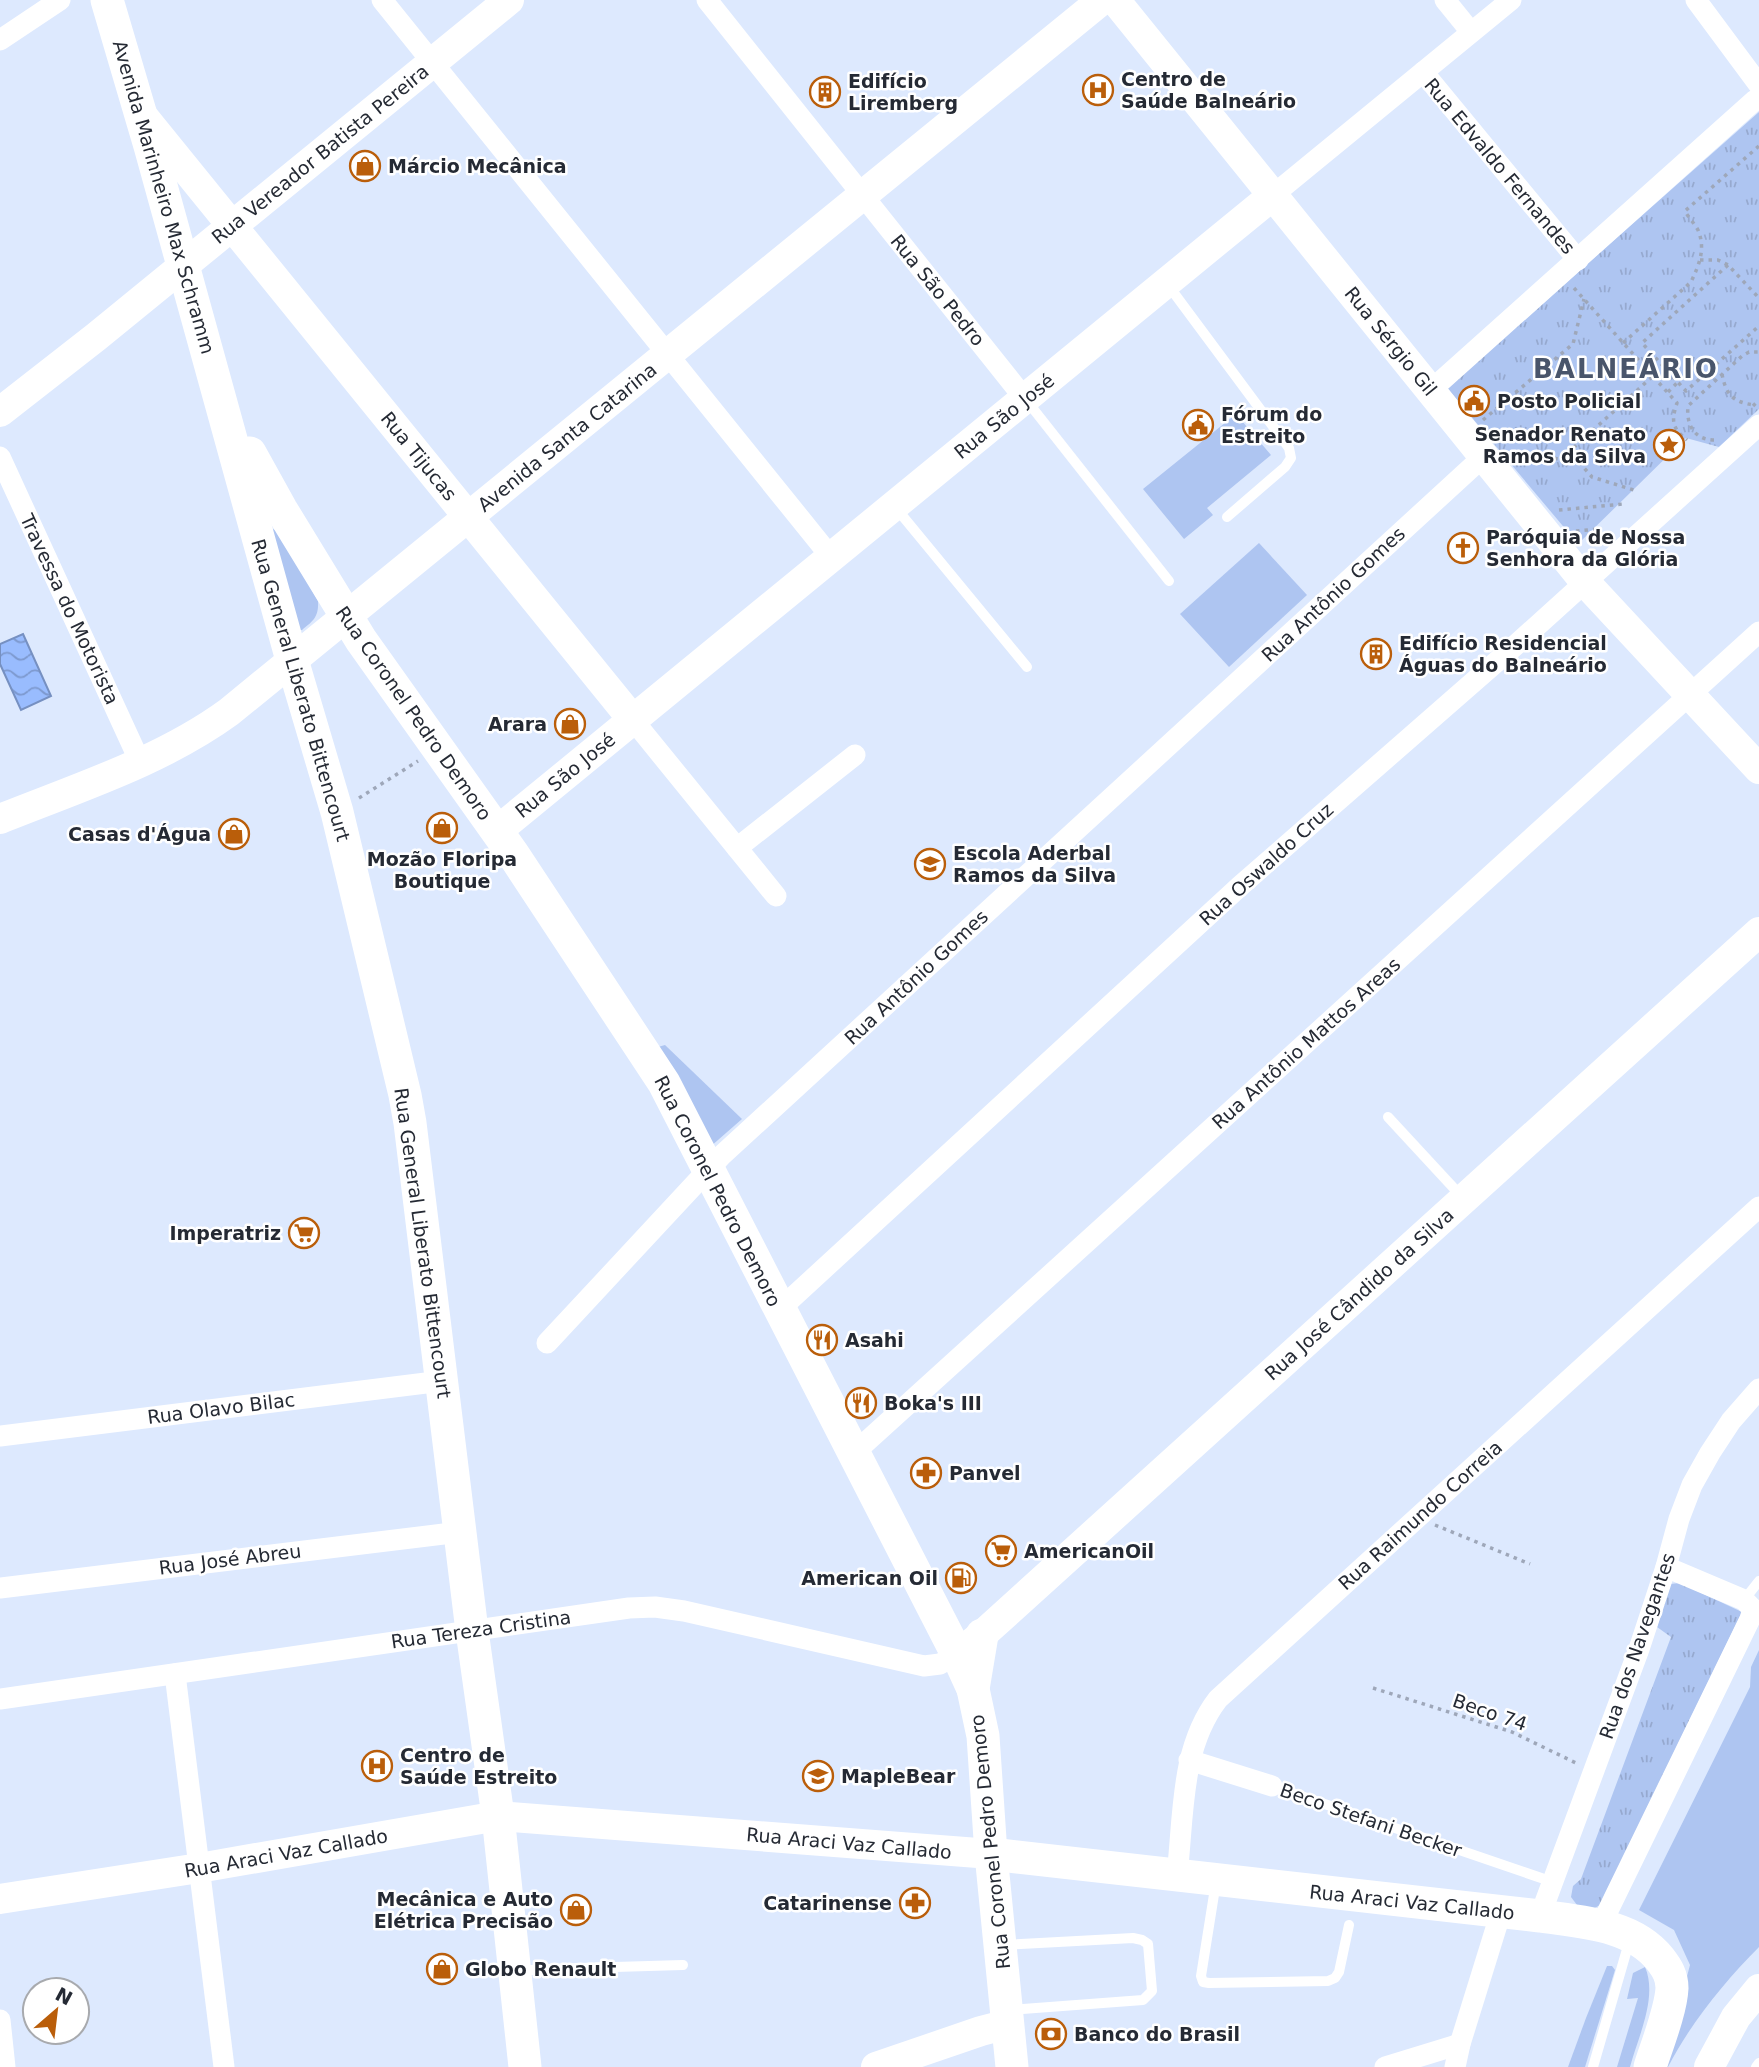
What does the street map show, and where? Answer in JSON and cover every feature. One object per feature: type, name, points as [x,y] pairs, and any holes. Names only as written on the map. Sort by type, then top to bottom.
[{"type":"main road","name":"Avenida Marinheiro Max Schramm","points":[[107,0],[220,395]]},
{"type":"main road","name":"Rua Coronel Pedro Demoro","points":[[220,395],[260,473],[347,617],[497,831],[664,1083],[854,1453],[970,1644],[976,1665],[973,1689],[983,1736],[990,1854],[1012,2067]]},
{"type":"main road","name":"Rua General Liberato Bittencourt","points":[[220,395],[337,813],[411,1123],[472,1631],[498,1816],[525,2067]]},
{"type":"main road","name":"Rua Araci Vaz Callado","points":[[990,1854],[1540,1916],[1616,1931],[1653,1951],[1669,1970],[1672,1988],[1650,2067]]},
{"type":"street","points":[[0,40],[60,0]]},
{"type":"street","points":[[382,0],[831,557]]},
{"type":"street","name":"Rua Vereador Batista Pereira","points":[[0,412],[184,266],[509,0]]},
{"type":"street","name":"Rua São Pedro","points":[[707,0],[1025,399]]},
{"type":"street","name":"Avenida Santa Catarina","points":[[0,819],[140,762],[208,728],[1102,0]]},
{"type":"street","name":"Rua Sérgio Gil","points":[[1115,0],[1272,196],[1498,455],[1585,582],[1759,769]]},
{"type":"street","points":[[1445,0],[1471,32]]},
{"type":"street","name":"Rua São José","points":[[497,831],[1511,0]]},
{"type":"street","points":[[1440,382],[1578,260],[1757,93],[1696,0]]},
{"type":"street","name":"Rua Edvaldo Fernandes","points":[[1423,72],[1578,260]]},
{"type":"street","name":"Rua Tijucas","points":[[141,115],[776,896]]},
{"type":"street","name":"Rua Oswaldo Cruz","points":[[780,1309],[1239,887],[1585,582],[1753,415]]},
{"type":"street","name":"Rua Antônio Gomes","points":[[547,1343],[708,1169],[1498,455]]},
{"type":"street","name":"Travessa do Motorista","points":[[0,457],[140,762]]},
{"type":"street","name":"Rua Antônio Mattos Areas","points":[[854,1453],[1759,632]]},
{"type":"street","points":[[737,848],[855,755]]},
{"type":"street","name":"Rua José Cândido da Silva","points":[[970,1644],[1759,932]]},
{"type":"street","name":"Rua Raimundo Correia","points":[[1177,1875],[1189,1760],[1201,1724],[1218,1699],[1759,1207]]},
{"type":"street","name":"Rua Olavo Bilac","points":[[0,1436],[442,1381]]},
{"type":"street","name":"Rua dos Navegantes","points":[[1540,1916],[1639,1650],[1679,1518],[1692,1485],[1731,1421],[1759,1390]]},
{"type":"street","name":"Rua José Abreu","points":[[0,1588],[460,1532]]},
{"type":"street","points":[[1616,1931],[1753,1609],[1744,1600],[1666,1567]]},
{"type":"street","name":"Rua Tereza Cristina","points":[[0,1699],[629,1608],[655,1607],[684,1611],[924,1666],[940,1664],[970,1644]]},
{"type":"street","points":[[175,1674],[224,2067]]},
{"type":"street","name":"Beco Stefani Becker","points":[[1189,1760],[1272,1786]]},
{"type":"street","name":"Rua Araci Vaz Callado","points":[[0,1899],[200,1868],[498,1816],[990,1854]]},
{"type":"street","points":[[1455,2067],[1502,1912]]},
{"type":"street","points":[[1709,2067],[1735,2017],[1759,1989]]},
{"type":"street","points":[[876,2067],[981,2031],[1007,2017]]},
{"type":"street","points":[[0,2020],[5,2067]]},
{"type":"street","points":[[1385,2067],[1460,2044]]},
{"type":"lane","points":[[1166,283],[1289,448],[1291,458],[1285,467],[1227,517]]},
{"type":"lane","name":"Rua São Pedro","points":[[1025,399],[1169,581]]},
{"type":"lane","points":[[894,506],[1027,667]]},
{"type":"lane","points":[[1388,1117],[1464,1199]]},
{"type":"lane","points":[[1744,1600],[1759,1581]]},
{"type":"lane","name":"Beco Stefani Becker","points":[[1272,1786],[1553,1882]]},
{"type":"lane","points":[[1216,1880],[1200,1976],[1203,1982],[1328,1981],[1335,1978],[1339,1972],[1349,1925]]},
{"type":"lane","points":[[1593,2067],[1616,1931]]},
{"type":"lane","points":[[1000,1945],[1133,1938],[1148,1944],[1152,1991],[1143,2000],[1007,2017]]},
{"type":"lane","points":[[514,1972],[682,1965]]},
{"type":"path","points":[[1623,343],[1690,282],[1700,260],[1702,245],[1698,231],[1685,211],[1759,146]]},
{"type":"path","points":[[1700,260],[1718,260],[1728,265],[1759,298]]},
{"type":"path","points":[[1728,265],[1642,343],[1686,391],[1759,326]]},
{"type":"path","points":[[1562,274],[1677,403],[1688,406]]},
{"type":"path","points":[[1476,425],[1573,344],[1584,298]]},
{"type":"path","points":[[1718,441],[1697,435],[1690,427],[1688,406],[1742,356],[1749,352],[1758,352]]},
{"type":"path","points":[[1722,374],[1731,397],[1742,403],[1753,415],[1759,400]]},
{"type":"path","points":[[1560,459],[1653,376]]},
{"type":"path","points":[[1668,392],[1678,382]]},
{"type":"path","points":[[1677,403],[1673,415],[1675,426],[1687,440]]},
{"type":"path","points":[[1498,455],[1578,461],[1592,477],[1637,491]]},
{"type":"path","points":[[1547,511],[1623,504]]},
{"type":"path","points":[[1565,533],[1598,529]]},
{"type":"path","points":[[337,813],[438,748]]},
{"type":"path","points":[[1417,1518],[1530,1564]]},
{"type":"path","name":"Beco 74","points":[[1373,1688],[1512,1732],[1594,1772]]},
{"type":"green space","points":[[1759,112],[1759,409],[1719,447],[1686,438],[1578,544],[1447,388]]},
{"type":"green space","points":[[1236,414],[1271,455],[1207,508],[1213,515],[1184,539],[1143,489]]},
{"type":"green space","points":[[271,528],[279,532],[318,601],[315,618],[302,630],[294,630]]},
{"type":"green space","points":[[1259,543],[1307,595],[1229,667],[1180,614]]},
{"type":"green space","points":[[665,1045],[742,1119],[710,1147],[658,1047]]},
{"type":"green space","points":[[1680,1583],[1742,1612],[1600,1905],[1593,1909],[1577,1905],[1571,1897],[1573,1886],[1581,1879],[1671,1637],[1657,1627],[1670,1584]]},
{"type":"green space","points":[[1759,1650],[1759,1947],[1709,2004],[1668,2067],[1663,2067],[1690,1965],[1674,1930],[1639,1910],[1750,1687],[1751,1667]]},
{"type":"green space","points":[[1607,1966],[1612,1966],[1615,1970],[1585,2067],[1568,2067],[1586,2018]]},
{"type":"green space","points":[[1645,1967],[1649,1991],[1645,2017],[1630,2067],[1617,2067],[1638,1998],[1627,1999],[1633,1973]]},
{"type":"water","points":[[23,634],[51,696],[21,710],[0,664],[0,644]]},
{"type":"place","name":"Centro de Saúde Balneário","points":[[1098,90]]},
{"type":"place","name":"Edifício Liremberg","points":[[825,92]]},
{"type":"place","name":"Márcio Mecânica","points":[[365,166]]},
{"type":"place","name":"Posto Policial","points":[[1474,401]]},
{"type":"place","name":"Fórum do Estreito","points":[[1198,425]]},
{"type":"place","name":"Senador Renato Ramos da Silva","points":[[1669,445]]},
{"type":"place","name":"Paróquia de Nossa Senhora da Glória","points":[[1463,548]]},
{"type":"place","name":"Edifício Residencial Águas do Balneário","points":[[1376,654]]},
{"type":"place","name":"Arara","points":[[570,724]]},
{"type":"place","name":"Mozão Floripa Boutique","points":[[442,828]]},
{"type":"place","name":"Casas d'Água","points":[[234,834]]},
{"type":"place","name":"Escola Aderbal Ramos da Silva","points":[[930,864]]},
{"type":"place","name":"Imperatriz","points":[[304,1233]]},
{"type":"place","name":"Asahi","points":[[822,1340]]},
{"type":"place","name":"Boka's III","points":[[861,1403]]},
{"type":"place","name":"Panvel","points":[[926,1473]]},
{"type":"place","name":"AmericanOil","points":[[1001,1551]]},
{"type":"place","name":"American Oil","points":[[961,1578]]},
{"type":"place","name":"Centro de Saúde Estreito","points":[[377,1766]]},
{"type":"place","name":"MapleBear","points":[[818,1776]]},
{"type":"place","name":"Catarinense","points":[[915,1903]]},
{"type":"place","name":"Mecânica e Auto Elétrica Precisão","points":[[576,1910]]},
{"type":"place","name":"Globo Renault","points":[[442,1969]]},
{"type":"place","name":"Banco do Brasil","points":[[1051,2034]]},
{"type":"district","name":"BALNEÁRIO","points":[[1626,369]]}]
